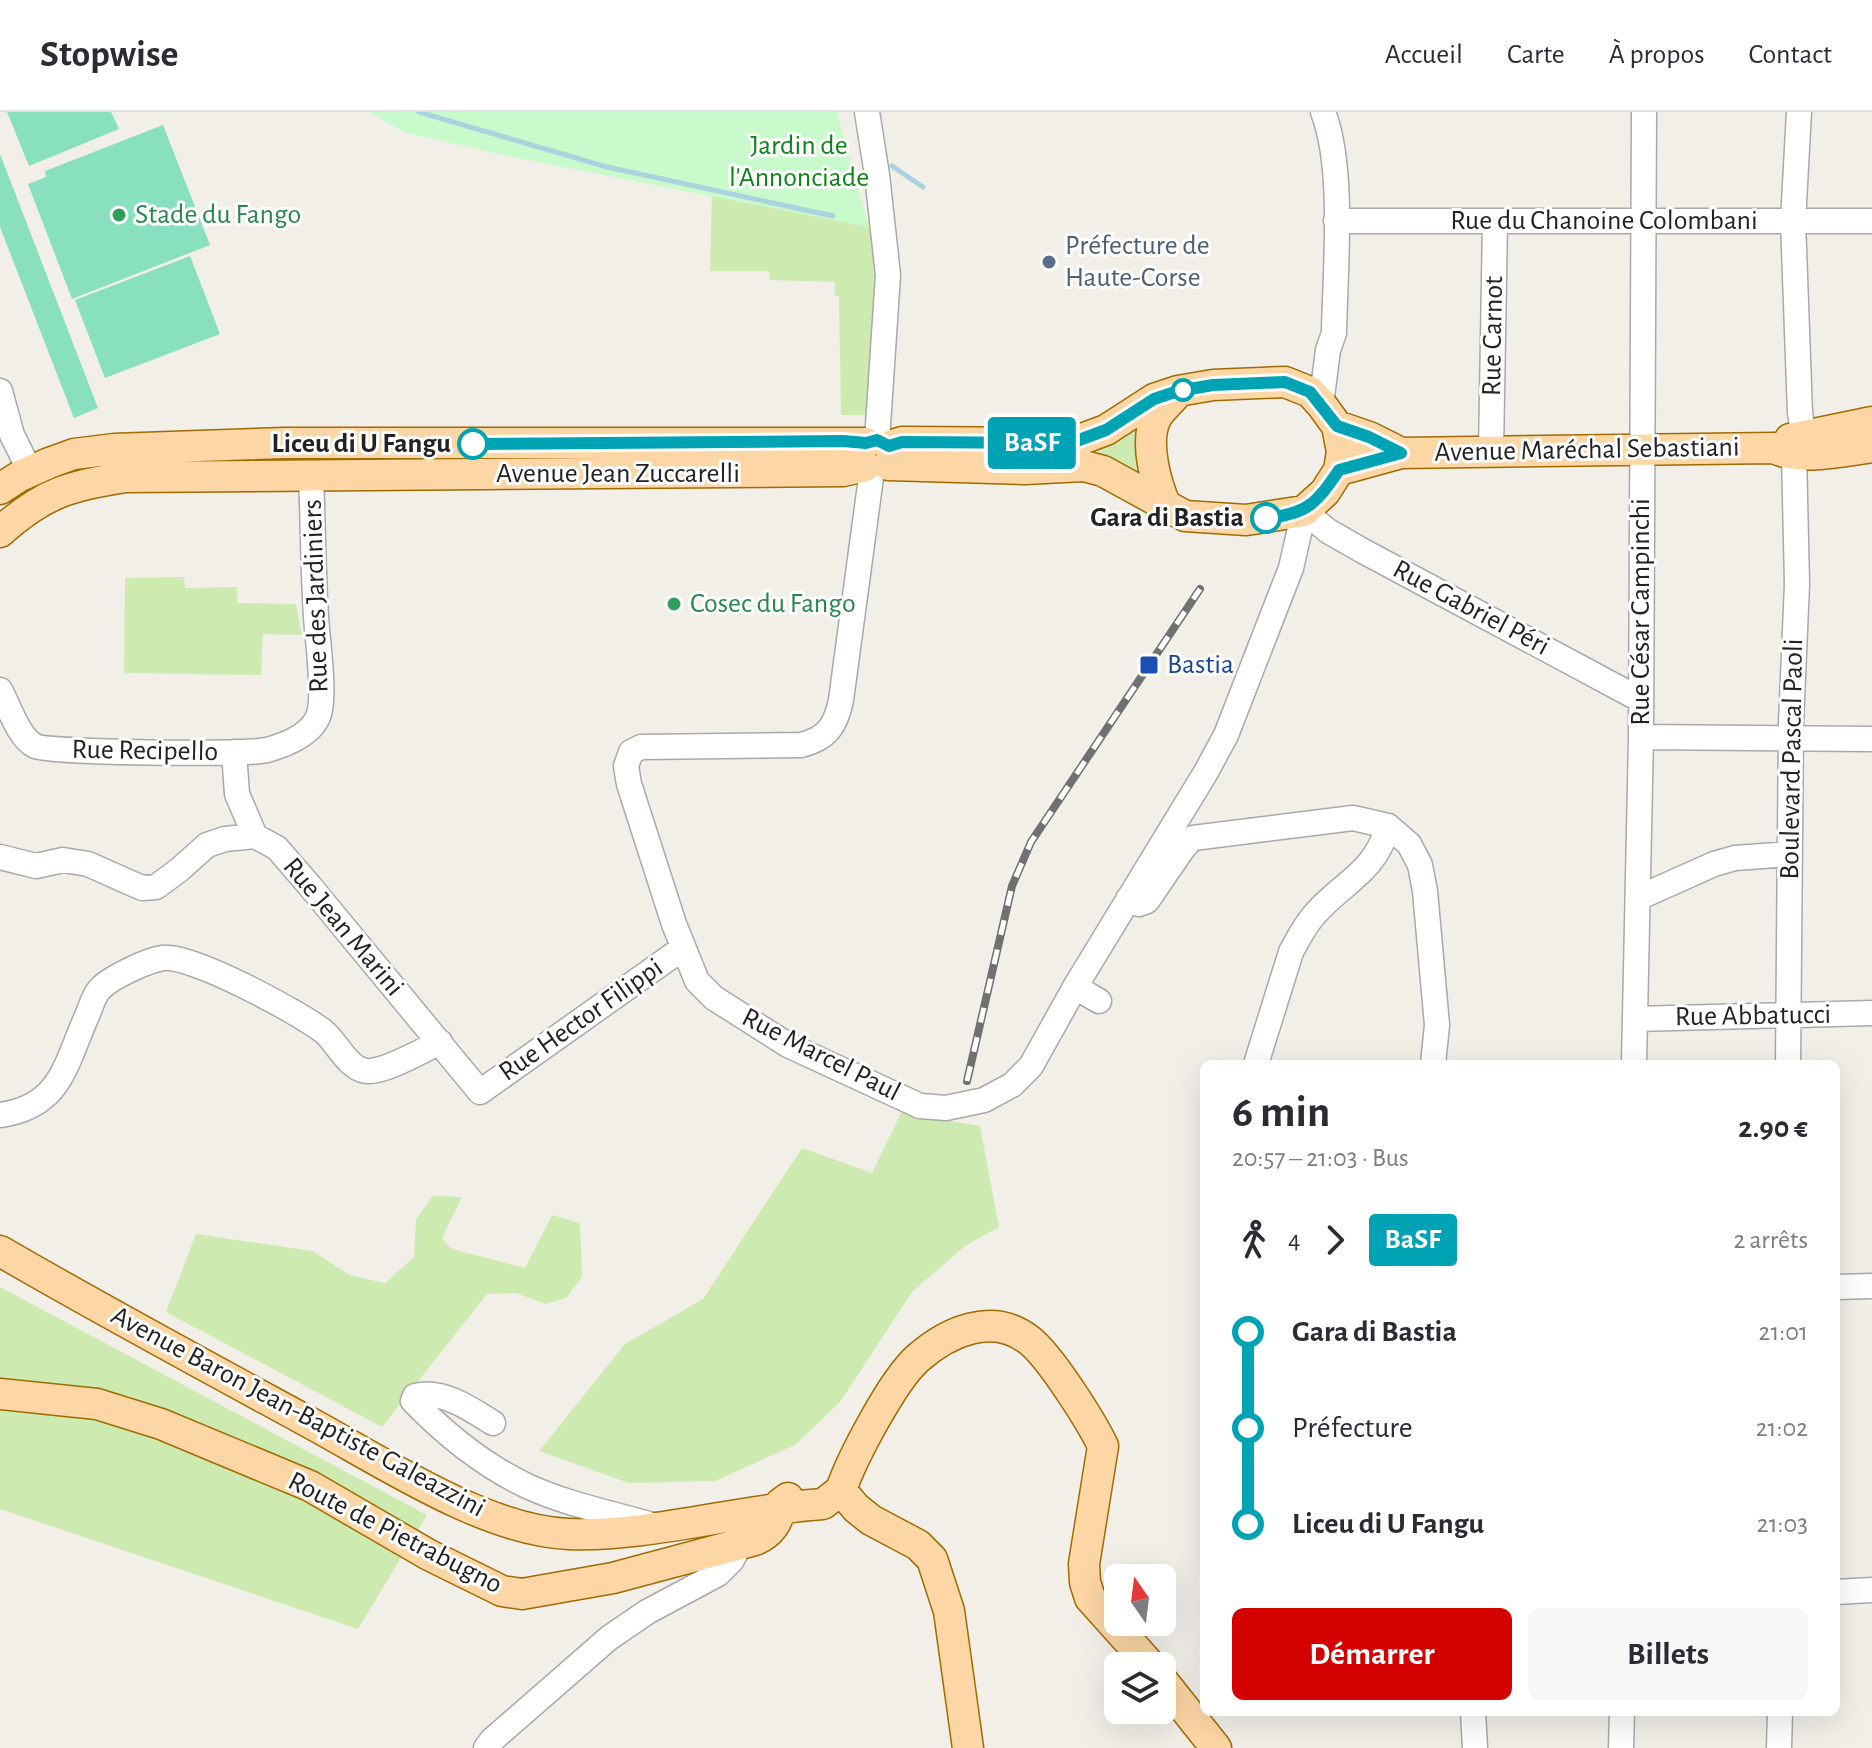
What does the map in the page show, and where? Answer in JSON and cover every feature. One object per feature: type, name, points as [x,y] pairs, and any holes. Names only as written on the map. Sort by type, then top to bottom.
[{"type":"main road","points":[[1285,382],[1310,392],[1329,415],[1342,452],[1339,470],[1325,492],[1304,511],[1246,520],[1207,520],[1185,516],[1166,506],[1155,478],[1153,430],[1156,418],[1178,391],[1213,385],[1285,382]]},
{"type":"main road","name":"Avenue Jean Zuccarelli","points":[[0,532],[36,503],[83,483],[127,477],[843,471],[902,442],[1056,443],[1079,440],[1106,430],[1154,399],[1178,391]]},
{"type":"main road","name":"Avenue Maréchal Sebastiani","points":[[1329,415],[1401,453]]},
{"type":"main road","points":[[1791,446],[1872,422]]},
{"type":"main road","name":"Avenue Jean Zuccarelli","points":[[0,489],[30,471],[74,454],[114,449],[256,443],[876,455],[1025,469],[1084,466],[1103,471],[1166,506]]},
{"type":"main road","name":"Avenue Maréchal Sebastiani","points":[[1339,470],[1401,453],[1791,446]]},
{"type":"main road","points":[[1791,446],[1834,452],[1872,447]]},
{"type":"main road","name":"Avenue Baron Jean-Baptiste Galeazzini","points":[[0,1251],[455,1500],[533,1529],[569,1534],[594,1520],[657,1526],[704,1519],[745,1504],[787,1501],[818,1485],[841,1490]]},
{"type":"main road","points":[[968,1748],[949,1611],[932,1559],[918,1545],[871,1520],[841,1490],[848,1468],[906,1371],[919,1357],[966,1328],[987,1325],[1005,1328],[1029,1340],[1053,1367],[1095,1430],[1103,1446],[1084,1564],[1090,1598],[1138,1652]]},
{"type":"main road","name":"Route de Pietrabugno","points":[[0,1394],[97,1404],[161,1424],[310,1486],[429,1555],[502,1591],[522,1594],[613,1578],[764,1537],[787,1501]]},
{"type":"main road","points":[[1176,1698],[1216,1748]]},
{"type":"street","points":[[867,112],[888,275],[876,455]]},
{"type":"street","points":[[1323,112],[1333,148],[1336,221],[1334,333],[1328,350],[1329,415]]},
{"type":"street","name":"Rue César Campinchi","points":[[1634,1060],[1641,737],[1644,112]]},
{"type":"street","name":"Boulevard Pascal Paoli","points":[[1788,1060],[1791,737],[1797,584],[1791,446],[1800,413],[1793,221],[1799,112]]},
{"type":"street","name":"Rue du Chanoine Colombani","points":[[1336,221],[1872,221]]},
{"type":"street","name":"Rue Carnot","points":[[1491,452],[1495,221]]},
{"type":"street","points":[[1285,382],[1303,377],[1328,350]]},
{"type":"street","points":[[0,391],[12,435],[30,471]]},
{"type":"street","name":"Rue Marcel Paul","points":[[876,455],[841,700],[831,729],[816,742],[801,745],[641,747],[631,752],[626,766],[629,784],[683,948],[697,981],[714,998],[788,1045],[927,1107],[946,1108],[984,1100],[1012,1085],[1031,1066],[1226,735],[1291,568],[1304,511]]},
{"type":"street","name":"Rue des Jardiniers","points":[[234,752],[263,751],[300,737],[317,720],[322,703],[315,613],[311,475]]},
{"type":"street","name":"Rue Gabriel Péri","points":[[1304,511],[1328,531],[1363,551],[1641,700]]},
{"type":"street","name":"Rue Recipello","points":[[0,690],[22,732],[35,746],[64,750],[234,752],[237,794],[255,836]]},
{"type":"street","points":[[1641,737],[1872,739]]},
{"type":"street","points":[[1128,899],[1139,904],[1147,901],[1193,838],[1353,818],[1388,826],[1409,844],[1420,865],[1437,1025],[1433,1060]]},
{"type":"street","points":[[1257,1060],[1291,952],[1315,914],[1373,860],[1382,848],[1388,826]]},
{"type":"street","name":"Rue Jean Marini","points":[[0,857],[36,866],[63,860],[88,864],[142,888],[156,887],[207,845],[225,839],[255,836],[277,848],[480,1092]]},
{"type":"street","points":[[1638,898],[1725,861],[1790,854]]},
{"type":"street","name":"Rue Hector Filippi","points":[[480,1092],[683,948]]},
{"type":"street","points":[[0,1115],[18,1113],[43,1101],[56,1087],[99,990],[149,961],[167,957],[195,964],[296,1012],[326,1033],[356,1068],[370,1072],[440,1042]]},
{"type":"street","points":[[1075,987],[1099,1001]]},
{"type":"street","name":"Rue Abbatucci","points":[[1635,1019],[1872,1013]]},
{"type":"street","points":[[1840,1287],[1872,1286]]},
{"type":"street","points":[[493,1423],[469,1408],[442,1397],[423,1394],[415,1396],[413,1401],[483,1462],[594,1520]]},
{"type":"street","points":[[486,1748],[609,1638],[647,1612],[718,1574],[732,1560],[740,1544]]},
{"type":"street","points":[[1840,1592],[1872,1590]]},
{"type":"street","points":[[1473,1716],[1475,1748]]},
{"type":"street","points":[[1621,1748],[1622,1716]]},
{"type":"street","points":[[1779,1748],[1780,1716]]},
{"type":"green space","points":[[7,112],[111,112],[119,129],[29,166]]},
{"type":"green space","name":"Jardin de l'Annonciade","points":[[369,112],[837,112],[869,227],[517,158],[404,132]]},
{"type":"green space","name":"Stade du Fango","points":[[163,125],[210,245],[72,299],[28,184],[46,177],[45,171]]},
{"type":"green space","points":[[0,154],[98,408],[74,418],[0,227]]},
{"type":"green space","points":[[712,193],[871,225],[876,283],[870,345],[870,415],[841,415],[839,296],[835,296],[835,282],[770,280],[769,271],[710,271]]},
{"type":"green space","points":[[190,256],[220,334],[105,378],[75,300]]},
{"type":"green space","points":[[1139,422],[1136,452],[1140,476],[1046,451]]},
{"type":"green space","points":[[184,577],[185,588],[237,587],[237,603],[296,604],[302,635],[263,634],[261,675],[124,673],[125,578]]},
{"type":"green space","points":[[901,1113],[980,1126],[999,1227],[965,1246],[912,1292],[840,1402],[795,1445],[715,1481],[629,1483],[539,1451],[625,1344],[703,1299],[802,1148],[872,1173]]},
{"type":"green space","points":[[433,1196],[462,1197],[442,1238],[452,1249],[525,1268],[552,1215],[580,1223],[582,1277],[566,1298],[545,1304],[516,1293],[487,1294],[382,1427],[166,1312],[196,1234],[313,1251],[349,1275],[385,1283],[414,1257],[416,1219]]},
{"type":"green space","points":[[0,1287],[427,1515],[358,1629],[0,1509]]},
{"type":"waterway","points":[[419,112],[607,167],[833,216]]},
{"type":"waterway","points":[[892,166],[923,187]]},
{"type":"railway","points":[[967,1081],[1012,886],[1031,842],[1200,589]]},
{"type":"bus line","name":"BaSF","points":[[473,444],[866,443],[873,440],[881,440],[889,446],[902,442],[1056,443],[1079,440],[1106,430],[1154,399],[1178,391],[1213,385],[1285,382],[1310,392],[1337,426],[1401,453],[1339,470],[1325,492],[1304,511],[1266,518]]},
{"type":"place","name":"Stade du Fango","points":[[119,215]]},
{"type":"place","name":"Préfecture de Haute-Corse","points":[[1049,262]]},
{"type":"place","name":"Liceu di U Fangu","points":[[473,444]]},
{"type":"place","name":"Gara di Bastia","points":[[1266,518]]},
{"type":"place","name":"Cosec du Fango","points":[[674,604]]},
{"type":"place","name":"Bastia","points":[[1149,665]]}]
